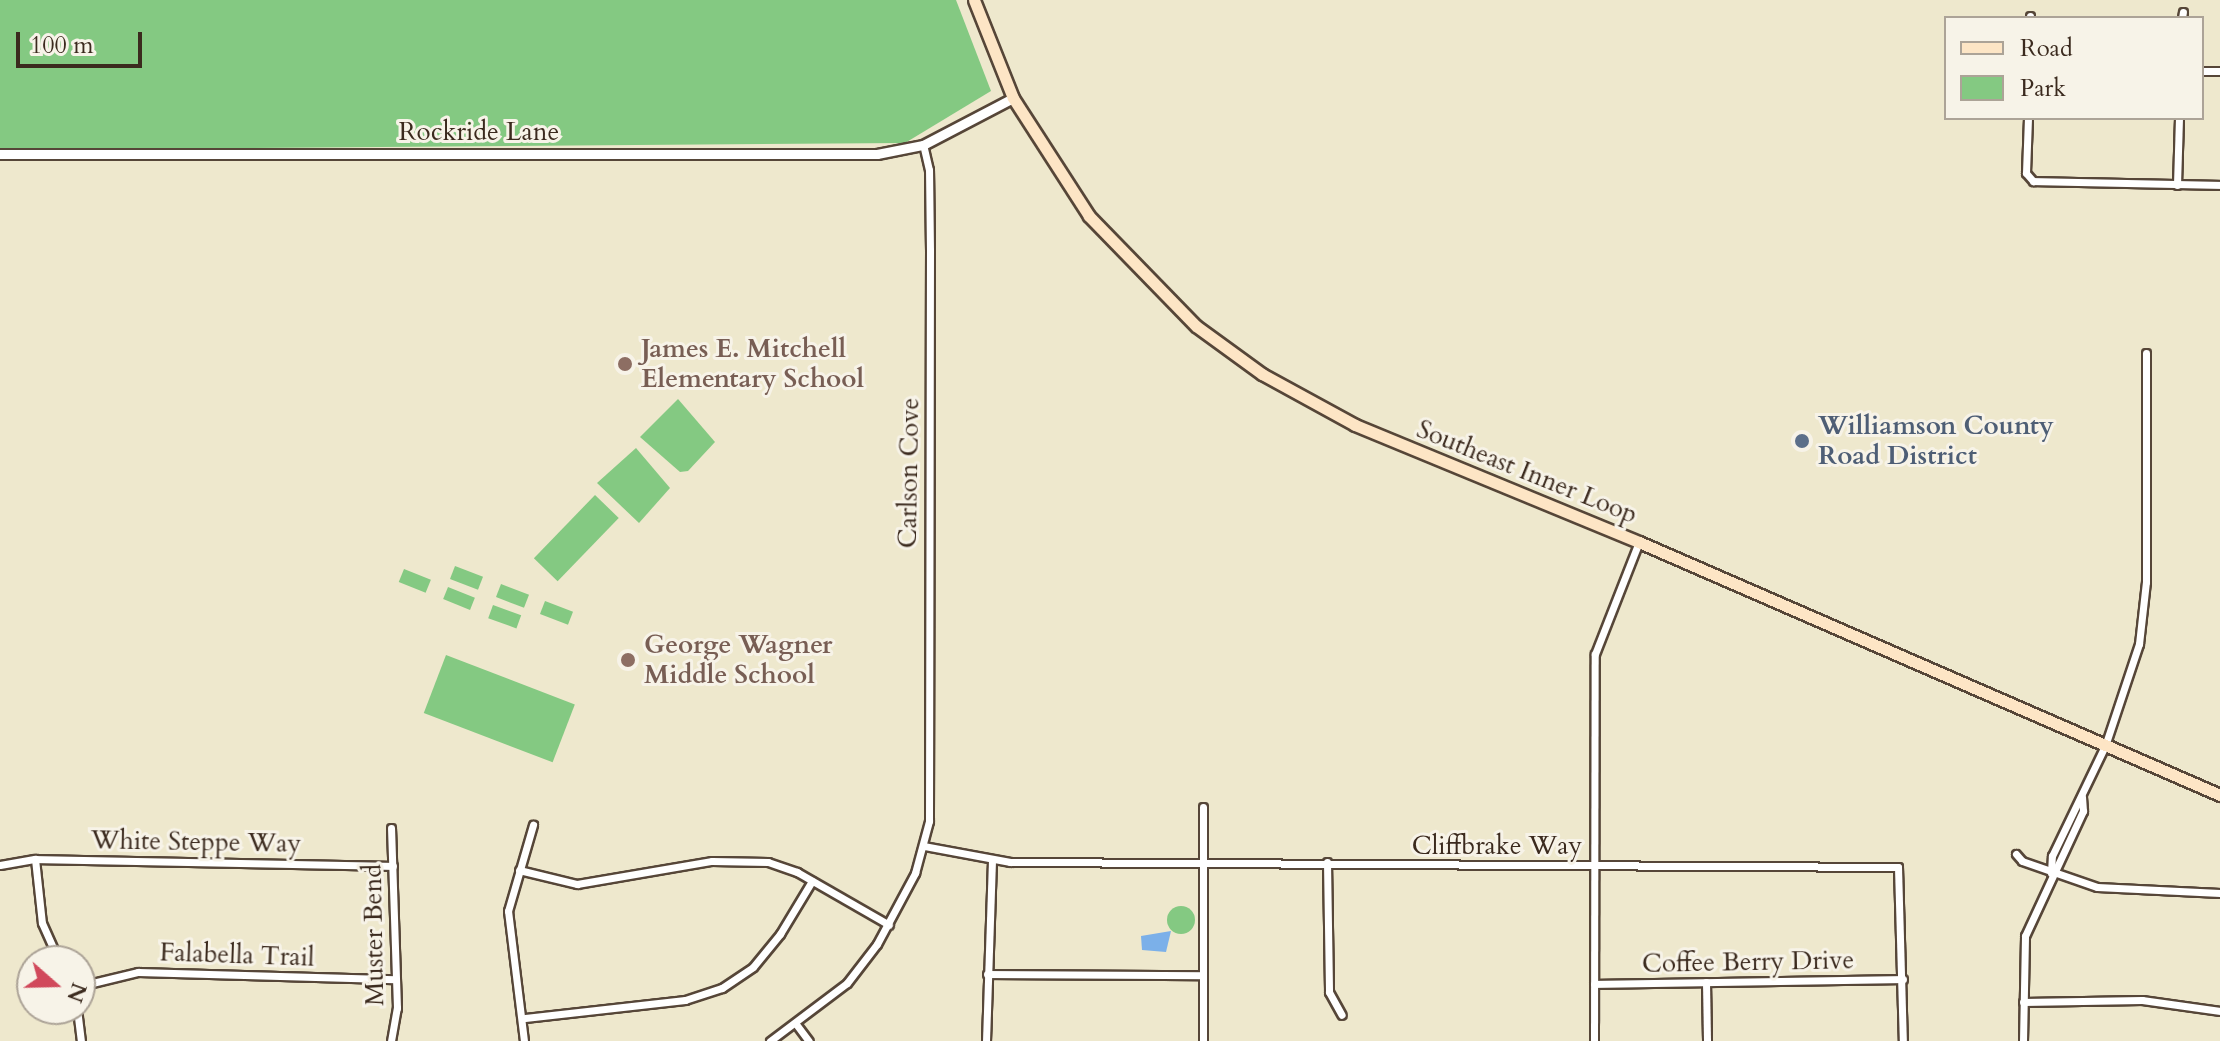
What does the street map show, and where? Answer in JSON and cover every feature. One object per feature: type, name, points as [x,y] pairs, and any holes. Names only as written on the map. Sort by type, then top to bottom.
[{"type":"main road","name":"Southeast Inner Loop","points":[[974,0],[1013,98],[1063,182],[1111,243],[1216,342],[1355,425],[1639,542],[2220,795]]},
{"type":"street","name":"Rockride Lane","points":[[0,154],[877,154],[923,145],[1013,98]]},
{"type":"street","points":[[2028,120],[2026,173],[2033,181],[2220,185]]},
{"type":"street","points":[[2177,185],[2179,120]]},
{"type":"street","name":"Carlson Cove","points":[[770,1041],[847,983],[889,925],[924,846],[928,803],[930,269],[929,170],[923,145]]},
{"type":"street","points":[[2023,1041],[2025,936],[2051,873],[2063,860],[2083,811],[2082,797],[2105,746],[2139,644],[2146,582],[2146,353]]},
{"type":"street","points":[[1594,1041],[1595,654],[1639,542]]},
{"type":"street","points":[[1203,807],[1203,1041]]},
{"type":"street","points":[[524,1041],[525,1018],[508,931],[519,870],[533,825]]},
{"type":"street","name":"Muster Bend","points":[[391,828],[395,979],[391,1041]]},
{"type":"street","name":"Cliffbrake Way","points":[[924,846],[992,861],[1898,867],[1903,1041]]},
{"type":"street","points":[[2016,854],[2022,861],[2051,873],[2097,887],[2220,893]]},
{"type":"street","points":[[35,859],[42,923],[52,945]]},
{"type":"street","name":"White Steppe Way","points":[[0,865],[35,859],[393,866]]},
{"type":"street","points":[[519,870],[577,884],[712,861],[751,860],[786,867],[889,925]]},
{"type":"street","points":[[986,1041],[992,861]]},
{"type":"street","points":[[1327,862],[1329,992],[1342,1015]]},
{"type":"street","points":[[525,1018],[685,1000],[722,988],[762,956],[812,881]]},
{"type":"street","name":"Falabella Trail","points":[[96,982],[138,972],[395,979]]},
{"type":"street","points":[[987,974],[1203,975]]},
{"type":"street","name":"Coffee Berry Drive","points":[[1594,984],[1903,979]]},
{"type":"street","points":[[1706,982],[1707,1041]]},
{"type":"street","points":[[2023,1002],[2142,1000],[2220,1011]]},
{"type":"street","points":[[796,1024],[809,1041]]},
{"type":"green space","points":[[0,0],[956,0],[991,91],[905,143],[0,150]]},
{"type":"green space","points":[[678,399],[715,442],[688,471],[680,472],[640,437]]},
{"type":"green space","points":[[636,448],[670,488],[639,523],[597,483]]},
{"type":"green space","points":[[595,495],[619,518],[558,581],[534,558]]},
{"type":"green space","points":[[455,566],[483,577],[478,590],[450,579]]},
{"type":"green space","points":[[404,569],[431,580],[426,593],[399,582]]},
{"type":"green space","points":[[501,584],[529,595],[524,608],[496,597]]},
{"type":"green space","points":[[448,587],[475,598],[470,610],[443,599]]},
{"type":"green space","points":[[545,601],[573,612],[568,625],[540,614]]},
{"type":"green space","points":[[493,605],[521,615],[516,628],[488,618]]},
{"type":"green space","points":[[446,655],[575,704],[553,762],[424,713]]},
{"type":"green space","points":[[1181,906],[1191,910],[1195,920],[1191,930],[1181,934],[1171,930],[1167,920],[1171,910]]},
{"type":"water","points":[[1171,931],[1166,952],[1142,950],[1141,936]]},
{"type":"place","name":"James E. Mitchell Elementary School","points":[[625,364]]},
{"type":"place","name":"Williamson County Road District","points":[[1802,441]]},
{"type":"place","name":"George Wagner Middle School","points":[[628,660]]}]
